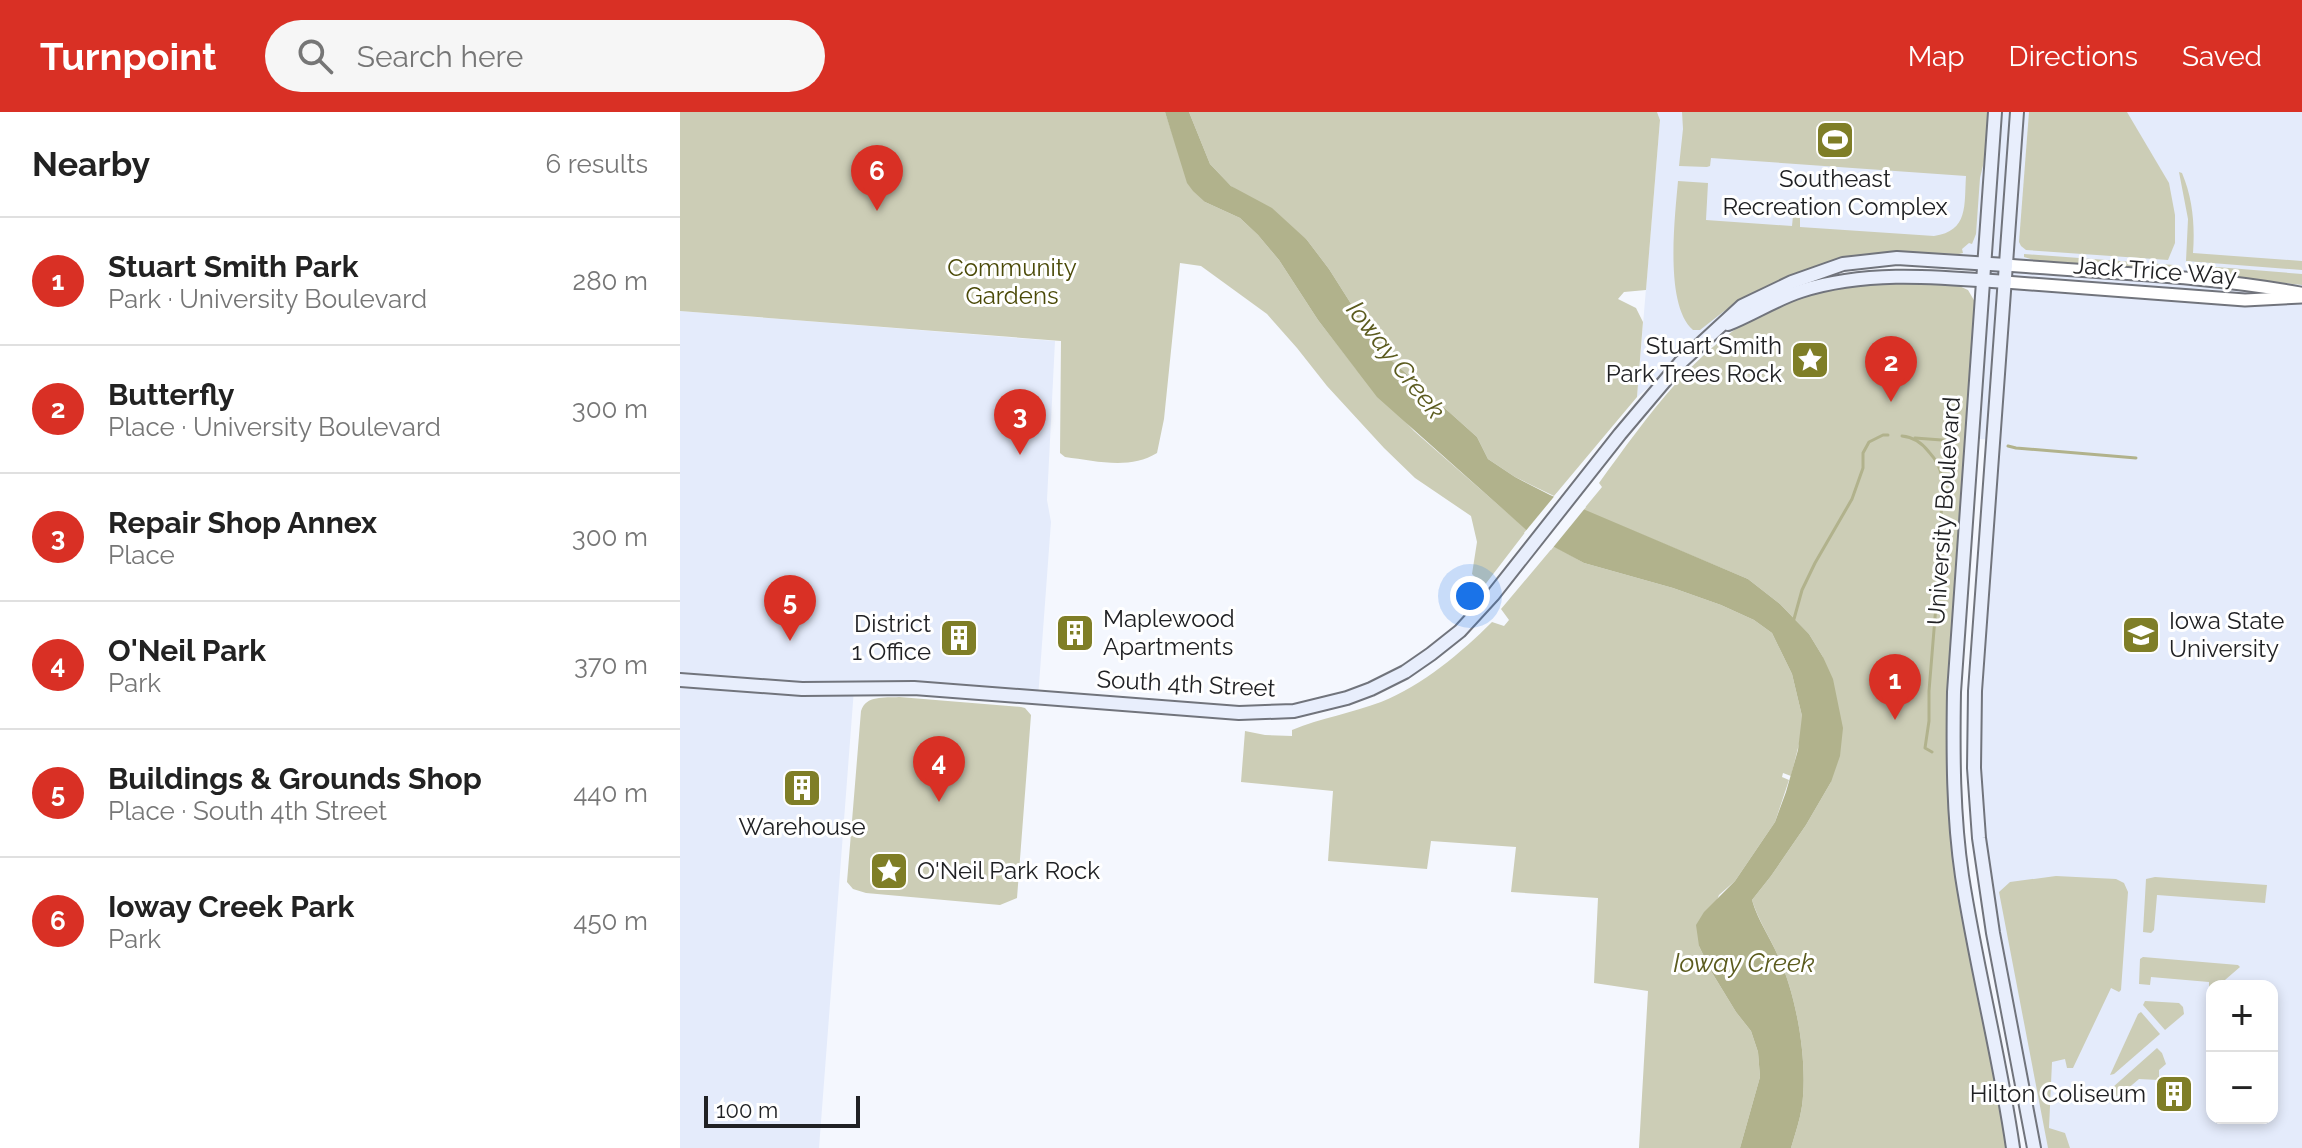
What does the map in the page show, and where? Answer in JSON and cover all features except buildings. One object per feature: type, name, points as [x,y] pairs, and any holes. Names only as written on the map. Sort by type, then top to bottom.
[{"type":"main road","name":"University Boulevard","points":[[1995,112],[1954,692],[1953,768],[1962,876],[2013,1148]]},
{"type":"main road","name":"University Boulevard","points":[[2017,112],[1975,691],[1974,768],[1984,874],[2034,1148]]},
{"type":"main road","name":"South 4th Street","points":[[680,680],[802,689],[914,688],[1239,713],[1294,711],[1323,705],[1371,689],[1418,663],[1460,631],[1680,363],[1742,306],[1768,292],[1843,264],[1897,258],[2006,265]]},
{"type":"main road","name":"South 4th Street","points":[[1721,326],[1783,297],[1840,282],[1892,277],[2005,282]]},
{"type":"street","name":"Jack Trice Way","points":[[2006,265],[2246,284],[2302,295]]},
{"type":"street","name":"Jack Trice Way","points":[[2005,282],[2245,300],[2302,295]]},
{"type":"shaded area","name":"Iowa State University","points":[[1657,112],[2302,112],[2302,1148],[2034,1148],[2005,998],[1974,768],[1993,440],[1967,438],[1983,263],[1923,258],[1792,281],[1694,349],[1637,397],[1660,120]]},
{"type":"shaded area","points":[[680,311],[1055,341],[1047,500],[1051,522],[1038,698],[854,689],[819,1148],[680,1148]]},
{"type":"green space","name":"Community Gardens","points":[[680,112],[1165,112],[1179,154],[1205,202],[1240,218],[1258,235],[1356,369],[1414,431],[1527,530],[1484,586],[1472,574],[1477,542],[1471,516],[1415,478],[1327,386],[1267,314],[1201,266],[1180,263],[1164,419],[1157,453],[1124,463],[1065,457],[1060,453],[1061,341],[680,311]]},
{"type":"green space","points":[[1189,112],[1657,112],[1660,120],[1646,290],[1624,292],[1618,299],[1636,308],[1643,322],[1637,397],[1554,496],[1515,477],[1488,459],[1477,437],[1381,351],[1307,240],[1231,186],[1210,164]]},
{"type":"green space","points":[[1682,112],[1990,112],[1987,149],[1980,178],[1976,234],[1972,244],[1969,243],[1959,254],[1894,253],[1837,260],[1762,289],[1700,330],[1693,330],[1684,318],[1675,281],[1678,181],[1708,183],[1706,220],[1792,226],[1793,216],[1800,216],[1800,227],[1934,236],[1953,229],[1959,222],[1964,206],[1966,176],[1711,158],[1707,167],[1679,166]]},
{"type":"green space","points":[[2029,112],[2127,112],[2169,183],[2175,215],[2175,243],[2168,260],[2026,250],[2021,246]]},
{"type":"green space","points":[[2179,172],[2186,183],[2191,203],[2193,253],[2302,261],[2302,270],[2186,261],[2188,219]]},
{"type":"green space","points":[[2024,254],[2174,265],[2168,271],[2044,263],[2024,257]]},
{"type":"green space","points":[[2186,266],[2302,274],[2302,285],[2192,273]]},
{"type":"green space","points":[[1878,282],[1957,285],[1968,290],[1975,302],[1948,712],[1948,771],[1952,842],[2009,1148],[1791,1148],[1801,1111],[1803,1089],[1802,1050],[1796,1009],[1785,972],[1752,900],[1806,825],[1831,782],[1823,657],[1809,634],[1780,604],[1748,579],[1583,510],[1602,487],[1599,483],[1656,407],[1722,339],[1788,300]]},
{"type":"green space","points":[[1554,546],[1584,563],[1673,588],[1754,620],[1772,633],[1792,674],[1802,716],[1802,732],[1791,776],[1783,773],[1782,777],[1789,780],[1775,822],[1735,881],[1719,895],[1699,946],[1736,1012],[1751,1031],[1758,1052],[1760,1077],[1740,1148],[1639,1148],[1648,991],[1594,983],[1598,898],[1511,892],[1516,847],[1431,841],[1427,869],[1328,861],[1333,791],[1241,782],[1245,731],[1292,736],[1292,730],[1381,702],[1412,687],[1454,656],[1492,622],[1504,626],[1509,620],[1501,609]]},
{"type":"green space","points":[[899,697],[1021,707],[1031,715],[1017,898],[1000,905],[866,893],[853,889],[847,882],[861,711],[871,700]]},
{"type":"green space","points":[[2056,876],[2116,879],[2124,883],[2128,892],[2121,990],[2111,988],[2073,1068],[2067,1068],[2065,1059],[2052,1062],[2049,1128],[2065,1133],[2070,1148],[2048,1148],[1999,892],[2010,882]]},
{"type":"green space","points":[[2155,877],[2267,885],[2265,903],[2157,895],[2154,930],[2151,933],[2143,932],[2146,879]]},
{"type":"green space","points":[[2140,959],[2240,967],[2225,980],[2206,982],[2151,977],[2150,985],[2139,984]]},
{"type":"green space","points":[[2145,1001],[2179,1003],[2184,1014],[2165,1030],[2143,1005]]},
{"type":"green space","points":[[2141,1012],[2160,1034],[2110,1075],[2138,1014]]},
{"type":"green space","points":[[2157,1048],[2166,1064],[2159,1070],[2159,1080],[2139,1079],[2119,1096],[2104,1095]]},
{"type":"water","name":"Ioway Creek","points":[[1165,112],[1189,112],[1210,164],[1231,186],[1272,208],[1307,240],[1381,351],[1477,437],[1488,459],[1550,495],[1748,579],[1780,604],[1809,634],[1823,657],[1833,679],[1843,728],[1840,756],[1831,782],[1806,825],[1752,900],[1785,972],[1796,1009],[1802,1050],[1803,1089],[1801,1111],[1791,1148],[1740,1148],[1760,1077],[1758,1052],[1751,1031],[1711,971],[1699,946],[1696,925],[1704,912],[1735,881],[1775,822],[1798,750],[1802,716],[1792,674],[1772,633],[1754,620],[1721,605],[1584,563],[1532,535],[1377,397],[1258,235],[1240,218],[1205,202],[1193,191],[1187,183]]},
{"type":"pier","points":[[1557,493],[1586,507],[1551,550],[1524,533]]},
{"type":"waterway","points":[[1794,619],[1802,590],[1815,563],[1852,499],[1863,468],[1863,453],[1869,442],[1888,435]]},
{"type":"waterway","points":[[1902,436],[1921,443],[1936,462],[1943,490],[1925,748],[1932,752]]},
{"type":"waterway","points":[[1915,438],[1955,441]]},
{"type":"waterway","points":[[2008,446],[2136,458]]},
{"type":"place","name":"Southeast Recreation Complex","points":[[1835,140]]},
{"type":"place","name":"Ioway Creek Park","points":[[877,211]]},
{"type":"place","name":"Stuart Smith Park Trees Rock","points":[[1810,360]]},
{"type":"place","name":"Butterfly","points":[[1891,402]]},
{"type":"place","name":"Repair Shop Annex","points":[[1020,455]]},
{"type":"place","name":"Maplewood Apartments","points":[[1075,633]]},
{"type":"place","name":"Iowa State University","points":[[2141,635]]},
{"type":"place","name":"District 1 Office","points":[[959,638]]},
{"type":"place","name":"Buildings & Grounds Shop","points":[[790,641]]},
{"type":"place","name":"Stuart Smith Park","points":[[1895,720]]},
{"type":"place","name":"Warehouse","points":[[802,788]]},
{"type":"place","name":"O'Neil Park","points":[[939,802]]},
{"type":"place","name":"O'Neil Park Rock","points":[[889,871]]},
{"type":"place","name":"Hilton Coliseum","points":[[2174,1094]]}]
